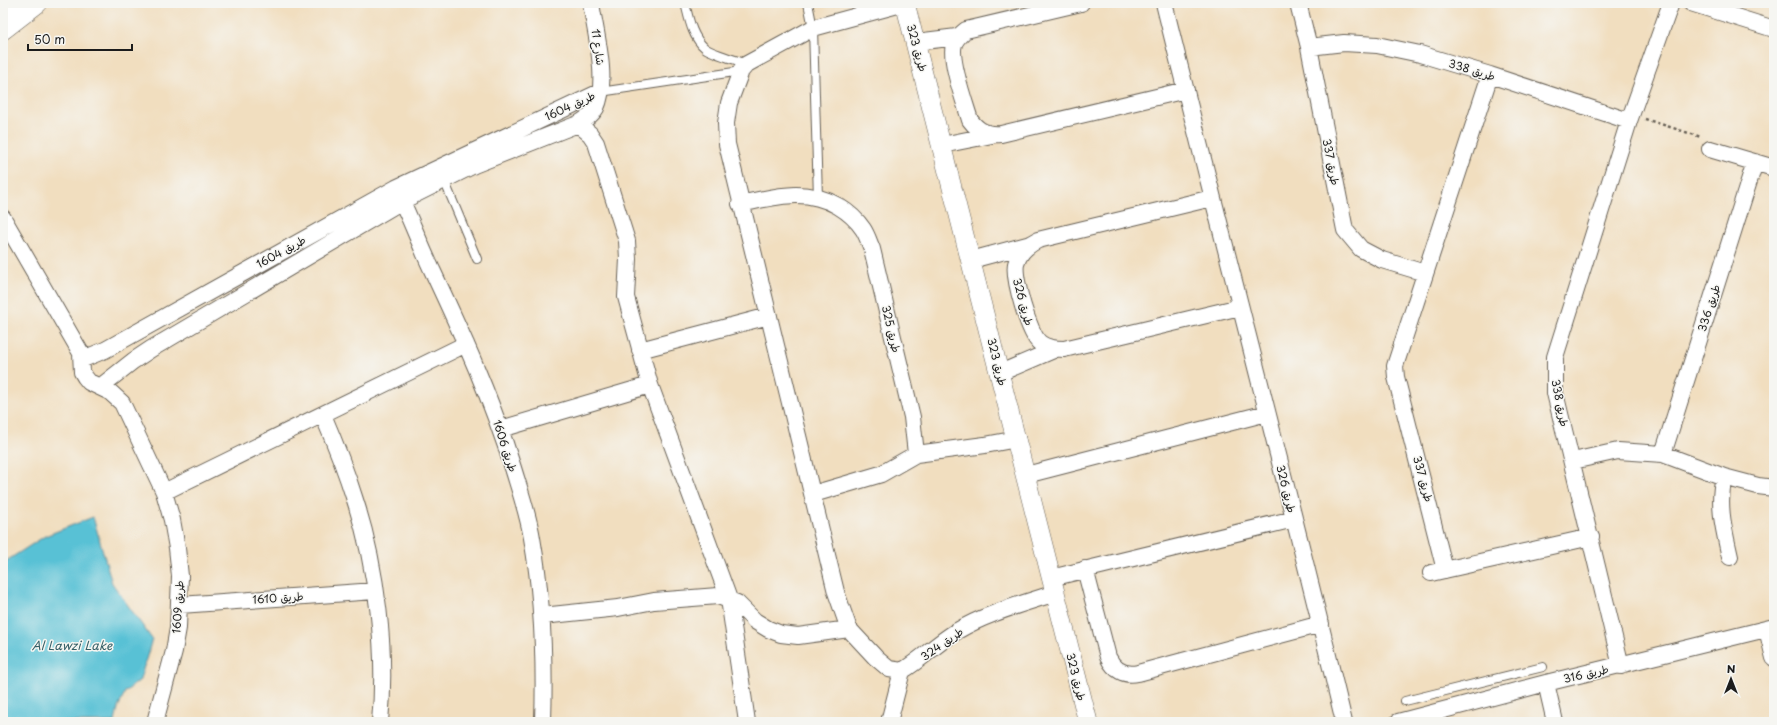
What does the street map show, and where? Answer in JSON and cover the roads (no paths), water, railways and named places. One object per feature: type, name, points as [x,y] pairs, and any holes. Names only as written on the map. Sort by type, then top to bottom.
[{"type":"street","points":[[3,12],[11,3]]},
{"type":"street","points":[[3,30],[38,3]]},
{"type":"street","name":"شارع 11","points":[[591,3],[601,71],[600,92]]},
{"type":"street","points":[[889,722],[902,671],[889,669],[876,658],[848,629],[836,592],[769,316],[740,204],[727,144],[726,123],[729,103],[744,68],[813,28],[905,3]]},
{"type":"street","name":"طريق 323","points":[[905,3],[1088,722]]},
{"type":"street","points":[[916,42],[957,37],[966,30],[1081,3]]},
{"type":"street","name":"طريق 326","points":[[1164,3],[1212,198],[1321,624],[1344,722]]},
{"type":"street","name":"طريق 337","points":[[1298,3],[1309,46],[1344,230],[1361,249],[1382,260],[1425,273]]},
{"type":"street","name":"طريق 338","points":[[1621,666],[1573,461],[1555,394],[1555,357],[1630,118],[1671,3]]},
{"type":"street","points":[[1692,3],[1774,29]]},
{"type":"street","points":[[957,37],[954,45],[954,62],[970,120],[976,128],[983,133],[992,135]]},
{"type":"street","name":"طريق 338","points":[[1309,46],[1344,43],[1377,45],[1420,54],[1630,118]]},
{"type":"street","name":"طريق 337","points":[[1490,75],[1395,366],[1396,377],[1433,518],[1438,572],[1591,537]]},
{"type":"street","points":[[942,145],[1002,134],[1186,90]]},
{"type":"street","name":"طريق 1604","points":[[100,387],[151,349],[399,195],[444,180],[474,165],[578,124],[588,118],[596,108],[600,92]]},
{"type":"street","name":"طريق 1604","points":[[83,359],[106,350],[399,195],[600,92]]},
{"type":"street","points":[[578,124],[590,134],[596,143],[627,241],[628,259],[626,297],[650,385],[729,599],[747,722]]},
{"type":"street","points":[[1710,148],[1774,168]]},
{"type":"street","name":"طريق 336","points":[[1663,454],[1755,162]]},
{"type":"street","name":"طريق 325","points":[[740,204],[782,196],[805,194],[827,200],[847,211],[862,228],[872,249],[912,417],[916,454]]},
{"type":"street","name":"طريق 1606","points":[[399,195],[417,238],[466,344],[501,429],[523,499],[532,537],[542,616],[545,661],[543,722]]},
{"type":"street","name":"طريق 326","points":[[1056,349],[1041,343],[1031,330],[1017,281],[1016,264],[1019,256],[1031,244],[1038,240],[1212,198]]},
{"type":"street","points":[[3,218],[79,349],[83,359],[82,372],[89,382],[115,395],[125,408],[164,492],[324,415],[466,344]]},
{"type":"street","points":[[971,260],[1031,244]]},
{"type":"street","points":[[1000,373],[1056,349],[1064,349],[1240,307]]},
{"type":"street","points":[[640,350],[769,316]]},
{"type":"street","points":[[106,350],[118,373]]},
{"type":"street","points":[[501,429],[650,385]]},
{"type":"street","points":[[1026,475],[1267,413]]},
{"type":"street","points":[[324,415],[356,501],[367,544],[382,644],[383,695],[380,722]]},
{"type":"street","points":[[813,494],[881,474],[916,454],[985,445],[1017,439]]},
{"type":"street","points":[[1573,461],[1618,451],[1663,454],[1724,477],[1758,486],[1774,488]]},
{"type":"street","points":[[1724,477],[1720,508],[1730,557]]},
{"type":"street","name":"طريق 1609","points":[[157,722],[174,651],[180,605],[180,576],[177,548],[172,520],[164,492]]},
{"type":"street","name":"طريق 324","points":[[902,671],[914,664],[957,631],[1085,569],[1294,519]]},
{"type":"street","points":[[1085,569],[1108,657],[1114,668],[1126,674],[1138,673],[1321,624]]},
{"type":"street","name":"طريق 1610","points":[[180,605],[375,591]]},
{"type":"street","points":[[542,616],[582,613],[654,601],[718,596],[736,603],[755,621],[768,629],[781,634],[798,636],[848,629]]},
{"type":"street","points":[[1771,628],[1774,658]]},
{"type":"street","name":"طريق 316","points":[[1405,721],[1546,683],[1621,666],[1771,628]]},
{"type":"street","points":[[1546,683],[1556,722]]},
{"type":"lane","points":[[685,3],[690,26],[697,39],[706,49],[744,68]]},
{"type":"lane","points":[[808,3],[813,28],[818,198]]},
{"type":"lane","points":[[600,92],[744,68]]},
{"type":"lane","points":[[444,180],[477,259]]},
{"type":"lane","points":[[1405,702],[1543,667]]},
{"type":"water","name":"Al Lawzi Lake","points":[[93,517],[112,583],[152,639],[140,680],[125,692],[118,708],[115,722],[3,722],[3,563],[45,536]]}]
